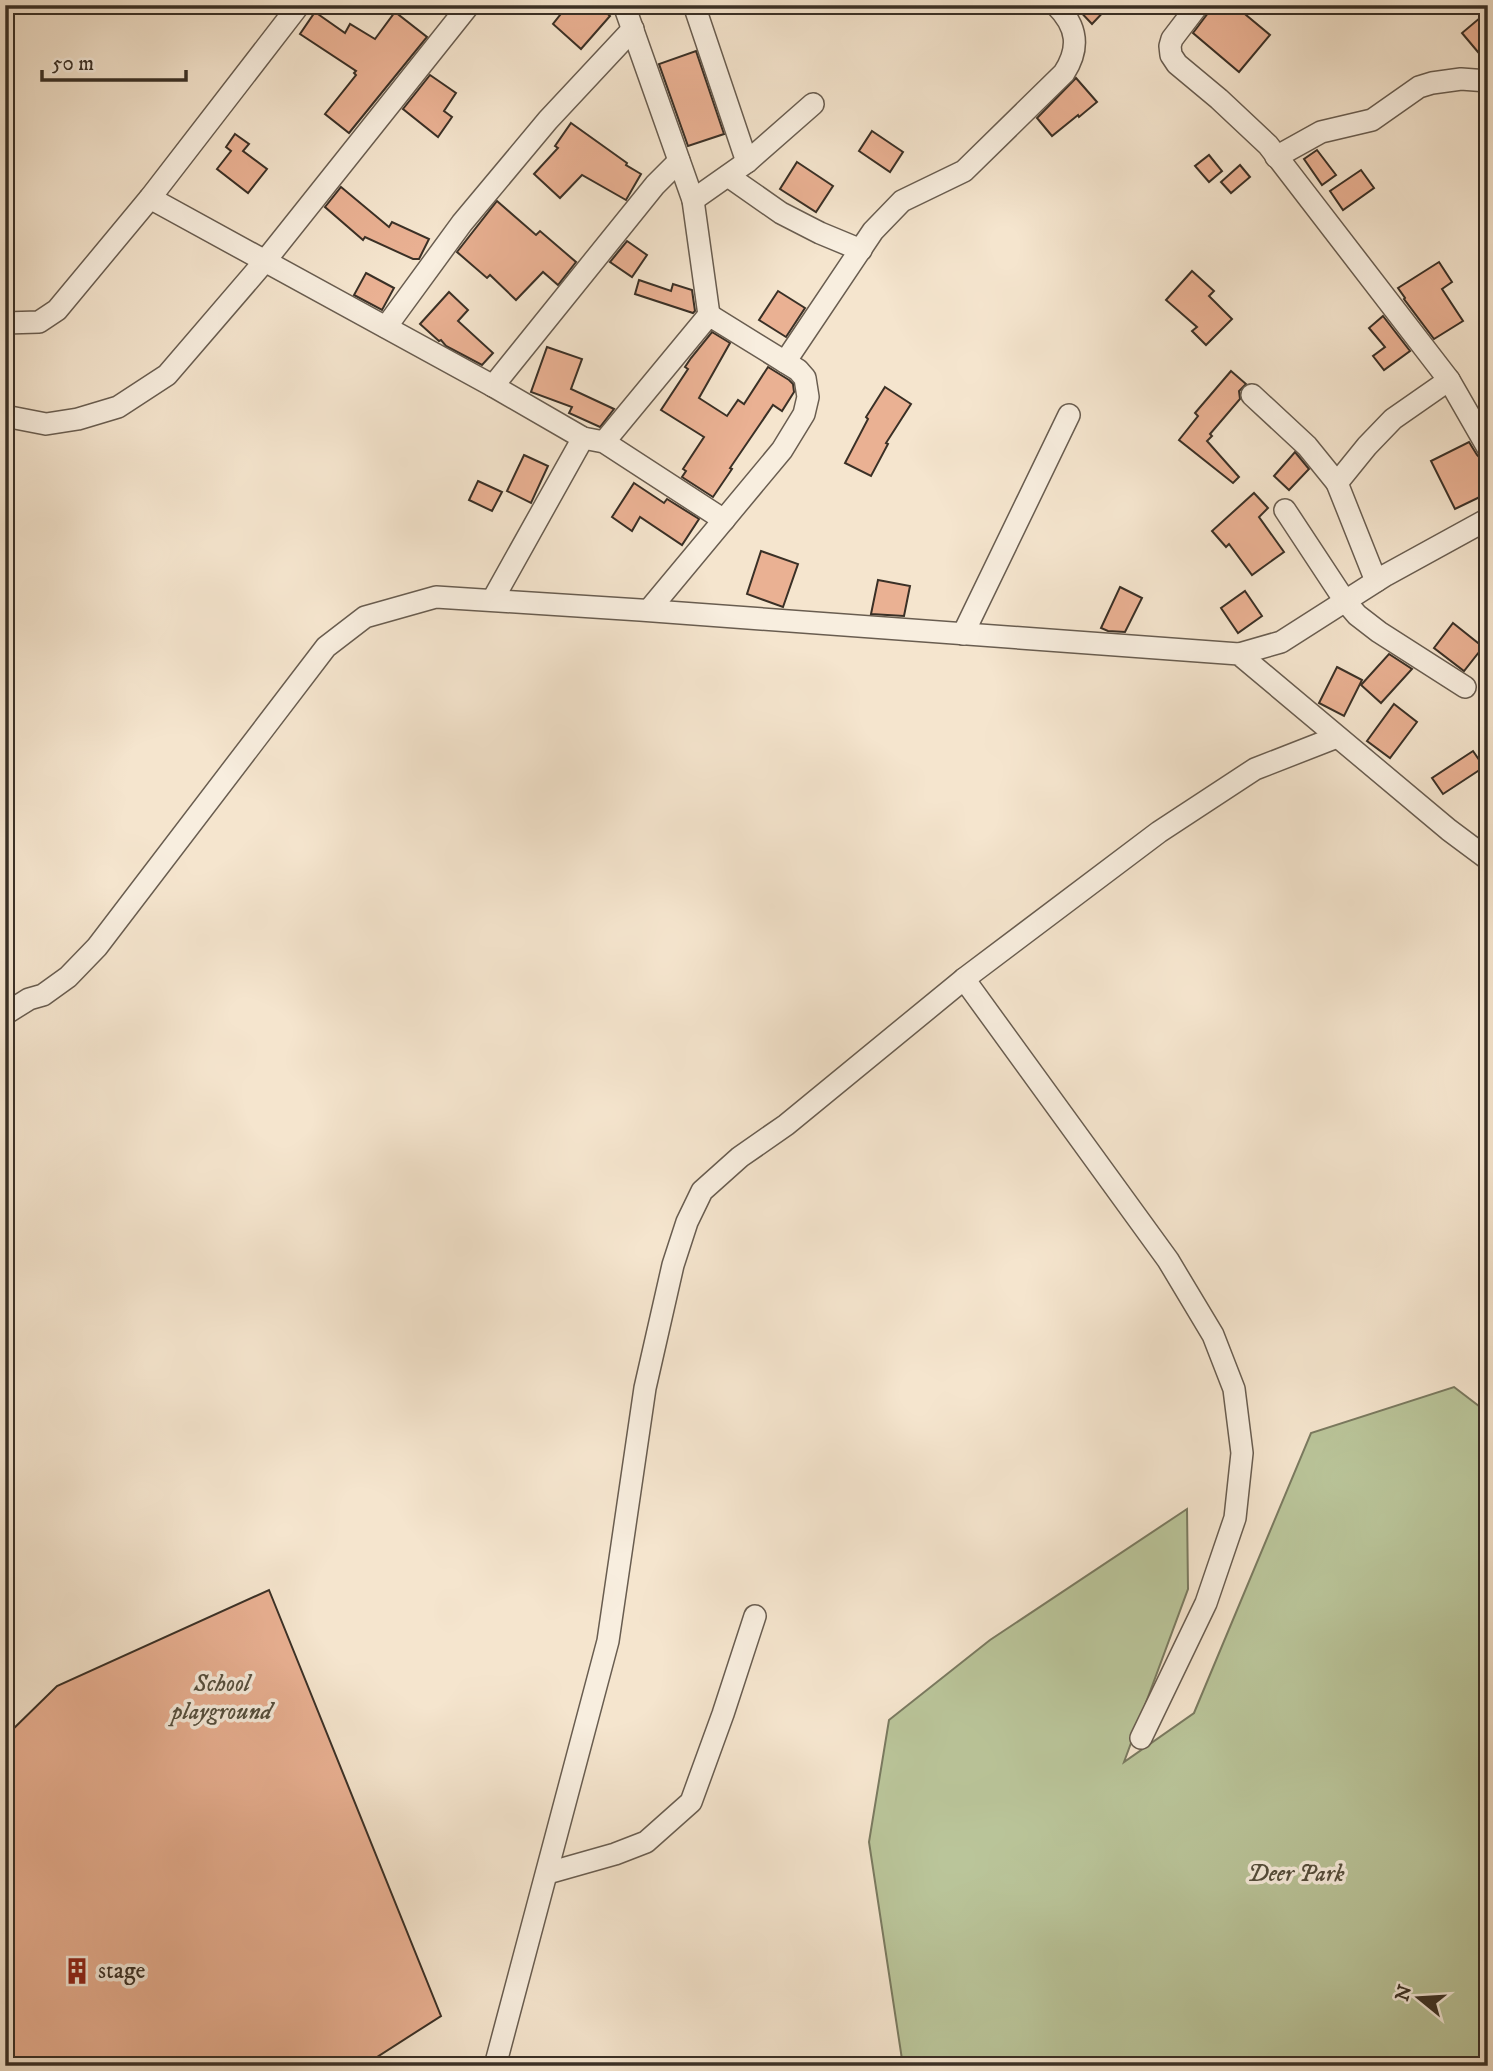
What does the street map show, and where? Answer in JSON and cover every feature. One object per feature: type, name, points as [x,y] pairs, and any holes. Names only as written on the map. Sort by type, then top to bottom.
[{"type":"street","points":[[5,323],[39,322],[57,310],[150,198],[299,5]]},
{"type":"street","points":[[5,414],[46,424],[78,419],[118,407],[167,375],[265,261],[469,5]]},
{"type":"street","points":[[624,5],[693,200],[709,315]]},
{"type":"street","points":[[694,5],[747,162]]},
{"type":"street","points":[[785,362],[873,231],[902,201],[964,172],[1064,73],[1076,47],[1065,13],[1056,5]]},
{"type":"street","points":[[1198,5],[1172,39],[1171,55],[1177,64],[1268,145],[1449,380],[1488,448]]},
{"type":"street","points":[[386,327],[462,223],[548,120],[633,29]]},
{"type":"street","points":[[1276,157],[1321,132],[1372,120],[1419,87],[1461,79],[1488,80]]},
{"type":"street","points":[[693,200],[747,162],[813,104]]},
{"type":"street","points":[[493,386],[655,185],[679,161]]},
{"type":"street","points":[[728,176],[781,213],[861,250]]},
{"type":"street","points":[[150,198],[593,440],[724,520]]},
{"type":"street","points":[[649,610],[782,450],[804,414],[808,397],[805,377],[798,370],[709,315]]},
{"type":"street","points":[[493,599],[593,440],[709,315]]},
{"type":"street","points":[[1336,484],[1393,419],[1449,380]]},
{"type":"street","points":[[1252,395],[1307,446],[1336,484],[1376,581]]},
{"type":"street","points":[[963,634],[1069,415]]},
{"type":"street","points":[[1284,510],[1357,615],[1465,687]]},
{"type":"street","points":[[5,1014],[29,999],[43,995],[68,977],[97,947],[326,648],[365,617],[436,597],[493,599],[1239,654],[1281,642],[1376,581],[1488,519]]},
{"type":"street","points":[[1239,654],[1449,830],[1488,859]]},
{"type":"street","points":[[495,2066],[608,1641],[645,1388],[673,1265],[687,1222],[702,1191],[740,1157],[786,1125],[964,979],[1159,832],[1255,769],[1337,737]]},
{"type":"street","points":[[964,979],[1168,1260],[1213,1335],[1234,1389],[1242,1453],[1235,1518],[1206,1603],[1141,1738]]},
{"type":"street","points":[[548,1873],[646,1842],[691,1802],[755,1616]]},
{"type":"green space","name":"Deer Park","points":[[1454,1387],[1488,1413],[1488,2066],[903,2066],[869,1842],[889,1720],[990,1640],[1187,1509],[1188,1589],[1124,1762],[1194,1713],[1311,1433]]},
{"type":"building","points":[[568,5],[598,5],[610,16],[581,49],[553,24]]},
{"type":"building","points":[[1074,5],[1110,5],[1092,24]]},
{"type":"building","points":[[1211,5],[1234,5],[1270,35],[1239,72],[1193,33]]},
{"type":"building","points":[[315,12],[345,33],[350,24],[375,39],[395,12],[427,37],[349,133],[325,114],[356,75],[356,71],[300,34]]},
{"type":"building","points":[[1481,17],[1488,19],[1488,64],[1462,33]]},
{"type":"building","points":[[696,51],[724,134],[688,146],[659,64]]},
{"type":"building","points":[[430,75],[456,93],[444,111],[452,117],[438,137],[403,109]]},
{"type":"building","points":[[1076,78],[1097,102],[1052,136],[1037,118]]},
{"type":"building","points":[[571,123],[641,174],[626,200],[582,175],[560,198],[534,174],[558,148],[555,146]]},
{"type":"building","points":[[872,131],[903,152],[890,172],[859,151]]},
{"type":"building","points":[[235,134],[249,144],[243,151],[267,169],[248,193],[217,169],[231,151],[226,147]]},
{"type":"building","points":[[1317,150],[1336,175],[1322,185],[1304,159]]},
{"type":"building","points":[[1209,155],[1222,171],[1209,182],[1195,166]]},
{"type":"building","points":[[797,162],[833,186],[816,212],[780,189]]},
{"type":"building","points":[[1240,165],[1250,177],[1231,193],[1221,182]]},
{"type":"building","points":[[1361,170],[1374,188],[1343,210],[1330,191]]},
{"type":"building","points":[[341,187],[389,227],[392,222],[429,239],[419,259],[413,259],[365,237],[363,240],[325,207]]},
{"type":"building","points":[[497,201],[536,235],[540,231],[576,262],[558,285],[543,272],[516,300],[490,275],[487,278],[457,252]]},
{"type":"building","points":[[627,241],[647,255],[632,277],[610,262]]},
{"type":"building","points":[[1439,262],[1452,282],[1442,289],[1463,321],[1434,339],[1398,288]]},
{"type":"building","points":[[1192,271],[1214,291],[1209,296],[1232,319],[1206,345],[1192,331],[1197,327],[1166,300]]},
{"type":"building","points":[[366,273],[394,288],[382,310],[354,295]]},
{"type":"building","points":[[639,280],[671,291],[673,284],[692,290],[695,311],[693,313],[635,294]]},
{"type":"building","points":[[778,291],[805,308],[786,337],[759,320]]},
{"type":"building","points":[[449,292],[468,310],[458,321],[493,353],[482,365],[446,346],[420,324]]},
{"type":"building","points":[[1383,316],[1410,351],[1384,370],[1373,356],[1385,347],[1369,328]]},
{"type":"building","points":[[712,332],[730,343],[699,398],[727,416],[738,400],[744,404],[768,367],[789,380],[793,384],[794,392],[782,411],[773,405],[713,497],[682,477],[686,471],[683,469],[704,437],[661,410],[688,369],[685,367]]},
{"type":"building","points":[[547,347],[582,359],[571,389],[614,409],[600,427],[569,413],[572,407],[531,392]]},
{"type":"building","points":[[1231,371],[1246,384],[1239,391],[1240,399],[1207,441],[1239,477],[1233,483],[1179,440],[1198,416],[1195,413]]},
{"type":"building","points":[[885,387],[911,404],[886,443],[888,444],[871,476],[845,463],[868,419],[866,417]]},
{"type":"building","points":[[1469,442],[1482,460],[1488,461],[1488,493],[1455,509],[1431,461]]},
{"type":"building","points":[[1295,452],[1309,469],[1289,490],[1274,476]]},
{"type":"building","points":[[524,455],[548,466],[531,503],[507,491]]},
{"type":"building","points":[[478,481],[502,492],[492,511],[469,500]]},
{"type":"building","points":[[634,483],[664,503],[667,499],[699,519],[682,545],[640,517],[632,531],[612,517]]},
{"type":"building","points":[[1254,493],[1268,508],[1259,517],[1284,552],[1252,575],[1229,544],[1226,547],[1212,531]]},
{"type":"building","points":[[761,551],[798,564],[783,607],[747,594]]},
{"type":"building","points":[[878,580],[910,586],[904,616],[871,614]]},
{"type":"building","points":[[1120,587],[1142,598],[1125,632],[1108,631],[1101,628]]},
{"type":"building","points":[[1245,591],[1262,616],[1238,633],[1221,608]]},
{"type":"building","points":[[1453,623],[1483,647],[1464,671],[1434,648]]},
{"type":"building","points":[[1389,654],[1412,669],[1381,703],[1361,685]]},
{"type":"building","points":[[1337,667],[1362,680],[1344,716],[1319,703]]},
{"type":"building","points":[[1394,704],[1417,722],[1390,758],[1367,741]]},
{"type":"building","points":[[1473,751],[1484,767],[1443,794],[1432,778]]},
{"type":"building","points":[[269,1590],[441,2016],[363,2066],[5,2066],[5,1737],[57,1686]]},
{"type":"place","name":"stage","points":[[77,1971]]},
{"type":"park label","name":"School playground","points":[[222,1698]]}]
